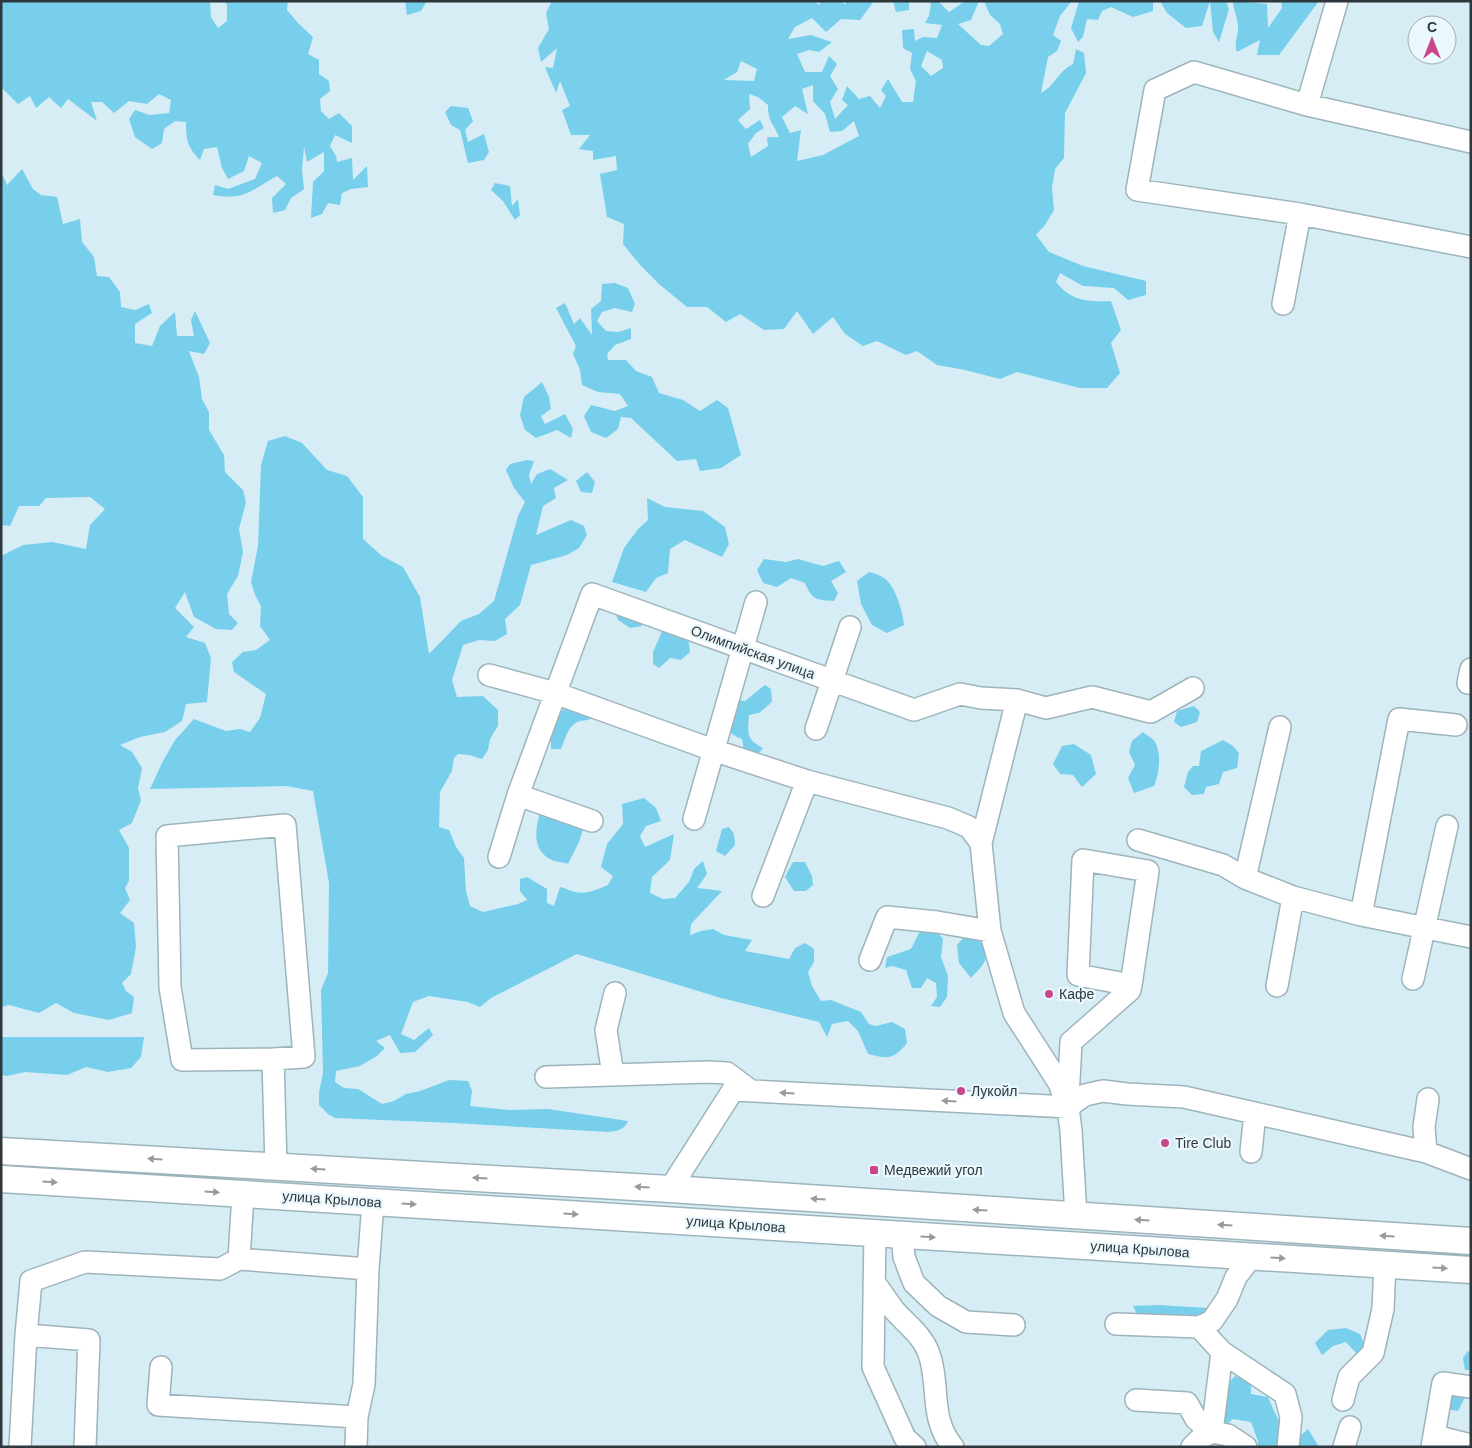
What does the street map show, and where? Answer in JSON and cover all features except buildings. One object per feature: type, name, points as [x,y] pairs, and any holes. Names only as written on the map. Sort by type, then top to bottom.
[{"type":"main road","name":"улица Крылова","points":[[1,1151],[670,1189],[1471,1241]]},
{"type":"main road","points":[[275,1196],[276,1166]]},
{"type":"main road","name":"улица Крылова","points":[[1,1180],[1471,1270]]},
{"type":"street","points":[[1307,105],[1337,1]]},
{"type":"street","points":[[1471,142],[1307,105],[1194,72],[1155,90],[1138,190],[1300,214],[1471,247]]},
{"type":"street","points":[[1283,304],[1300,214]]},
{"type":"street","name":"Олимпийская улица","points":[[499,857],[518,795],[592,594],[914,710],[960,694],[981,698],[1017,700],[1046,708],[1092,697],[1151,712],[1194,688]]},
{"type":"street","points":[[694,819],[756,602]]},
{"type":"street","points":[[816,729],[850,627]]},
{"type":"street","points":[[1471,669],[1468,683],[1471,683]]},
{"type":"street","points":[[489,675],[556,693],[713,750],[807,781],[948,818],[968,827],[981,843]]},
{"type":"street","points":[[1017,700],[981,843],[990,931],[1014,1013],[1059,1083],[1068,1107]]},
{"type":"street","points":[[1361,915],[1399,719],[1456,725]]},
{"type":"street","points":[[1245,878],[1280,727]]},
{"type":"street","points":[[763,896],[807,781]]},
{"type":"street","points":[[518,795],[592,820]]},
{"type":"street","points":[[285,825],[304,1057],[274,1059],[182,1060],[170,987],[167,836],[285,825]]},
{"type":"street","points":[[1413,979],[1447,826]]},
{"type":"street","points":[[1138,840],[1223,865],[1245,878],[1293,896],[1361,915],[1471,937]]},
{"type":"street","points":[[1076,1216],[1068,1107],[1071,1042],[1130,990],[1131,985],[1148,871],[1083,860],[1078,975],[1131,985]]},
{"type":"street","points":[[1277,986],[1293,896]]},
{"type":"street","points":[[870,960],[888,917],[937,922],[990,931]]},
{"type":"street","points":[[613,1075],[606,1030],[615,993]]},
{"type":"street","points":[[274,1059],[276,1166]]},
{"type":"street","points":[[546,1077],[726,1073],[751,1091]]},
{"type":"street","points":[[670,1189],[733,1090],[1068,1107],[1085,1095],[1103,1091],[1184,1097],[1426,1152],[1471,1169]]},
{"type":"street","points":[[1426,1152],[1424,1127],[1428,1099]]},
{"type":"street","points":[[1251,1152],[1255,1113]]},
{"type":"street","points":[[239,1259],[243,1194]]},
{"type":"street","points":[[356,1447],[357,1416],[364,1384],[368,1269],[373,1202]]},
{"type":"street","points":[[875,1233],[873,1367],[905,1438],[915,1447]]},
{"type":"street","points":[[902,1235],[904,1257],[914,1283],[938,1306],[966,1322],[1014,1325]]},
{"type":"street","points":[[1116,1324],[1199,1327],[1212,1321],[1227,1299],[1236,1277],[1252,1256]]},
{"type":"street","points":[[20,1447],[31,1281],[86,1262],[220,1269],[239,1259],[368,1269]]},
{"type":"street","points":[[1343,1400],[1349,1377],[1373,1353],[1383,1309],[1385,1265]]},
{"type":"street","points":[[874,1282],[895,1310],[920,1336],[928,1350],[932,1365],[936,1406],[945,1437],[953,1447]]},
{"type":"street","points":[[1199,1327],[1222,1352],[1285,1394],[1292,1416],[1288,1447]]},
{"type":"street","points":[[26,1335],[89,1340],[84,1447]]},
{"type":"street","points":[[1212,1432],[1222,1352]]},
{"type":"street","points":[[161,1368],[158,1405],[357,1416]]},
{"type":"street","points":[[1471,1387],[1444,1383],[1433,1441],[1471,1445]]},
{"type":"street","points":[[1136,1400],[1187,1403],[1196,1419],[1212,1432],[1228,1435],[1246,1447]]},
{"type":"street","points":[[1192,1447],[1201,1438],[1212,1432]]},
{"type":"shaded area","points":[[1,1],[210,1],[211,17],[218,28],[227,21],[227,5],[224,1],[288,1],[287,10],[313,37],[308,54],[319,60],[319,74],[329,81],[330,91],[320,99],[321,111],[329,119],[339,113],[352,126],[352,143],[335,135],[330,146],[337,162],[352,158],[353,180],[367,166],[368,187],[351,189],[342,193],[340,205],[328,203],[322,214],[311,218],[313,182],[324,171],[324,152],[307,162],[304,147],[302,170],[304,189],[291,198],[285,210],[273,213],[272,198],[286,184],[277,176],[247,193],[232,197],[213,195],[215,185],[228,189],[255,179],[262,163],[249,156],[244,171],[228,179],[222,168],[217,147],[204,149],[200,160],[192,151],[187,138],[186,122],[175,121],[164,129],[162,143],[152,149],[135,137],[129,119],[135,110],[150,115],[169,113],[171,100],[159,94],[147,104],[129,101],[114,113],[102,102],[91,102],[97,121],[68,99],[61,108],[49,97],[36,108],[30,96],[18,104],[3,89],[1,90]]},
{"type":"shaded area","points":[[405,1],[427,1],[421,11],[407,15]]},
{"type":"shaded area","points":[[549,1],[816,1],[818,5],[822,1],[842,1],[845,5],[846,1],[874,1],[860,20],[841,19],[826,32],[812,18],[795,27],[788,39],[811,35],[832,42],[819,52],[809,50],[797,54],[805,72],[822,72],[829,56],[837,64],[830,76],[838,89],[830,102],[835,119],[848,105],[842,100],[847,86],[859,99],[870,96],[880,108],[886,96],[881,90],[888,79],[902,102],[913,102],[916,81],[910,69],[912,53],[903,48],[902,30],[914,29],[915,41],[923,37],[937,38],[942,25],[925,23],[929,16],[931,4],[928,1],[938,1],[949,12],[965,1],[979,1],[971,20],[958,24],[981,45],[989,46],[1003,34],[1000,24],[990,15],[984,1],[1072,1],[1060,16],[1053,35],[1061,41],[1057,51],[1048,57],[1041,93],[1064,70],[1073,64],[1076,49],[1084,53],[1086,73],[1065,113],[1064,158],[1055,169],[1052,188],[1054,210],[1036,235],[1049,252],[1083,266],[1146,281],[1146,295],[1128,300],[1114,288],[1083,286],[1060,273],[1056,282],[1074,297],[1095,301],[1111,301],[1121,330],[1111,343],[1120,373],[1107,388],[1080,388],[1017,372],[1000,379],[937,365],[917,351],[906,355],[877,341],[863,346],[845,334],[833,317],[813,334],[797,311],[784,329],[764,330],[740,314],[726,322],[707,307],[687,307],[659,284],[623,244],[624,224],[607,217],[600,174],[617,170],[616,156],[593,160],[593,151],[579,149],[590,135],[571,135],[562,110],[570,106],[560,81],[556,93],[545,67],[553,68],[557,48],[541,62],[538,48],[549,29],[546,13],[551,3]],"holes":[[[927,51],[942,60],[943,68],[931,76],[921,66]],[[741,61],[757,69],[754,81],[724,80],[737,72]],[[813,85],[813,101],[825,114],[830,132],[842,131],[854,121],[859,136],[823,155],[797,161],[801,130],[790,133],[782,117],[795,106],[808,114],[802,89]],[[749,94],[758,97],[768,105],[770,119],[779,137],[767,137],[768,146],[751,157],[748,144],[756,133],[764,128],[760,120],[746,129],[738,120],[750,109]]]},
{"type":"shaded area","points":[[893,1],[909,1],[909,10],[896,12]]},
{"type":"shaded area","points":[[1079,1],[1153,1],[1153,11],[1133,17],[1111,7],[1102,11],[1098,20],[1087,19],[1083,37],[1078,42],[1071,28]]},
{"type":"shaded area","points":[[1160,1],[1210,1],[1202,26],[1186,28],[1167,13]]},
{"type":"shaded area","points":[[1210,1],[1226,1],[1229,9],[1219,42],[1213,32]]},
{"type":"shaded area","points":[[1233,1],[1267,4],[1268,28],[1282,8],[1281,1],[1319,1],[1279,55],[1257,55],[1260,40],[1237,52],[1238,24]]},
{"type":"shaded area","points":[[451,106],[468,108],[473,121],[465,130],[468,142],[484,134],[489,152],[484,160],[468,163],[460,130],[451,125],[445,112]]},
{"type":"shaded area","points":[[22,169],[33,189],[41,195],[57,197],[63,224],[80,219],[82,242],[94,257],[97,276],[109,277],[120,292],[121,307],[135,310],[149,304],[152,313],[135,324],[135,343],[152,346],[160,326],[175,312],[177,336],[194,336],[191,320],[195,311],[210,343],[204,354],[189,351],[199,377],[202,399],[209,412],[209,430],[224,455],[225,472],[243,490],[246,502],[239,529],[243,552],[238,576],[227,594],[229,614],[238,623],[232,630],[216,629],[194,617],[185,592],[175,608],[194,627],[186,637],[205,643],[211,658],[207,702],[186,704],[182,721],[165,732],[140,737],[120,745],[132,752],[142,768],[138,789],[141,800],[132,823],[119,830],[129,848],[129,881],[125,888],[130,900],[120,913],[134,923],[136,947],[131,974],[122,983],[126,991],[134,997],[132,1013],[109,1020],[74,1013],[56,1003],[39,1013],[9,1005],[1,1007],[1,556],[23,545],[52,542],[86,549],[90,525],[105,509],[90,497],[46,498],[39,506],[19,506],[10,526],[1,525],[1,171],[7,185]]},
{"type":"shaded area","points":[[495,183],[510,186],[512,206],[518,199],[520,215],[515,220],[503,201],[491,190]]},
{"type":"shaded area","points":[[615,283],[628,288],[635,304],[632,312],[615,308],[602,312],[597,321],[606,331],[618,332],[631,328],[631,339],[615,345],[607,354],[608,360],[626,360],[636,371],[652,377],[659,393],[683,400],[700,411],[717,400],[728,408],[741,455],[721,468],[700,471],[696,459],[677,461],[631,418],[621,417],[618,429],[606,438],[591,432],[584,416],[591,405],[615,411],[628,406],[620,394],[598,392],[582,385],[580,370],[573,354],[576,346],[556,308],[565,303],[574,324],[580,318],[592,335],[591,309],[601,301],[602,284]]},
{"type":"shaded area","points":[[542,382],[549,397],[551,409],[541,416],[545,424],[565,414],[573,429],[571,438],[557,430],[536,438],[525,430],[520,415],[524,397]]},
{"type":"shaded area","points":[[285,436],[302,443],[327,470],[347,476],[363,497],[363,539],[382,556],[403,567],[420,597],[429,654],[461,621],[479,614],[494,601],[518,516],[525,502],[514,488],[506,470],[510,464],[527,460],[534,461],[529,475],[531,484],[537,474],[550,469],[568,480],[554,488],[556,498],[543,506],[536,535],[571,520],[584,526],[587,535],[579,548],[567,555],[531,565],[520,605],[505,619],[507,634],[495,641],[479,640],[463,645],[452,680],[457,697],[483,696],[498,710],[498,726],[490,739],[488,750],[482,759],[458,754],[454,758],[452,771],[440,792],[439,827],[449,830],[456,847],[464,858],[466,891],[470,906],[483,912],[527,900],[520,891],[520,879],[527,877],[547,889],[547,903],[554,906],[560,887],[583,893],[608,885],[613,876],[601,867],[607,844],[623,824],[622,804],[644,798],[656,808],[661,821],[646,826],[640,836],[645,847],[674,834],[670,860],[652,877],[650,893],[663,899],[675,898],[689,882],[694,869],[703,861],[707,874],[697,888],[722,891],[691,924],[690,935],[713,929],[724,935],[752,940],[745,951],[789,959],[795,948],[805,943],[814,949],[814,962],[808,972],[812,986],[821,1001],[831,1000],[861,1012],[869,1024],[876,1026],[892,1022],[905,1029],[907,1043],[898,1053],[890,1057],[868,1054],[858,1031],[848,1021],[832,1024],[827,1037],[819,1022],[721,998],[577,954],[491,998],[480,1007],[468,1002],[429,996],[413,1002],[401,1034],[414,1040],[429,1028],[433,1035],[415,1052],[400,1053],[390,1035],[376,1041],[385,1048],[377,1056],[360,1066],[336,1071],[335,1082],[344,1088],[358,1089],[382,1104],[449,1080],[468,1081],[472,1091],[470,1106],[509,1110],[548,1109],[628,1121],[622,1128],[608,1132],[335,1118],[319,1105],[319,1092],[323,1073],[321,990],[328,973],[329,883],[313,791],[286,786],[150,789],[175,740],[194,719],[226,731],[240,729],[250,732],[260,718],[266,694],[234,672],[232,662],[243,652],[256,650],[270,640],[260,626],[261,606],[251,582],[258,546],[261,465],[268,441]]},
{"type":"shaded area","points":[[587,472],[595,482],[592,493],[581,492],[576,481]]},
{"type":"shaded area","points":[[647,498],[665,507],[703,511],[725,527],[729,544],[722,557],[685,540],[670,549],[668,573],[656,578],[646,592],[612,582],[624,548],[638,529],[648,520]]},
{"type":"shaded area","points":[[764,559],[786,562],[798,559],[823,566],[839,561],[846,572],[831,581],[838,593],[834,601],[823,600],[815,598],[805,583],[791,578],[777,587],[763,583],[757,570]]},
{"type":"shaded area","points":[[869,572],[881,576],[888,581],[900,606],[904,625],[887,633],[872,625],[861,604],[857,581]]},
{"type":"shaded area","points":[[615,611],[641,617],[642,626],[630,628],[618,620]]},
{"type":"shaded area","points":[[663,629],[688,638],[690,652],[681,660],[670,658],[659,668],[653,664],[653,652]]},
{"type":"shaded area","points":[[765,685],[771,689],[772,702],[759,713],[749,715],[750,738],[763,748],[758,754],[744,751],[742,739],[726,730],[733,700],[745,701]]},
{"type":"shaded area","points":[[571,703],[591,710],[592,718],[573,725],[561,749],[551,749],[551,737],[557,715]]},
{"type":"shaded area","points":[[1194,706],[1200,712],[1197,722],[1181,727],[1174,722],[1177,711]]},
{"type":"shaded area","points":[[1143,732],[1154,741],[1157,747],[1159,758],[1158,770],[1154,786],[1134,793],[1128,778],[1135,765],[1129,752],[1132,741]]},
{"type":"shaded area","points":[[1223,740],[1233,746],[1239,753],[1237,768],[1223,772],[1219,784],[1206,787],[1204,794],[1192,795],[1184,787],[1188,772],[1193,766],[1199,766],[1201,751]]},
{"type":"shaded area","points":[[1074,744],[1091,755],[1096,774],[1082,787],[1073,775],[1060,774],[1053,764],[1062,746]]},
{"type":"shaded area","points":[[540,813],[585,823],[579,842],[568,864],[552,860],[538,846],[536,833]]},
{"type":"shaded area","points":[[729,827],[734,834],[735,845],[725,856],[716,851],[722,829]]},
{"type":"shaded area","points":[[793,862],[805,862],[812,876],[813,885],[806,891],[794,891],[785,877]]},
{"type":"shaded area","points":[[921,929],[935,929],[943,939],[941,957],[948,976],[947,997],[940,1007],[931,1006],[937,997],[936,983],[927,978],[921,988],[912,988],[906,970],[892,966],[885,968],[887,957],[911,949]]},
{"type":"shaded area","points":[[966,935],[982,939],[988,955],[982,966],[971,978],[959,963],[957,945]]},
{"type":"shaded area","points":[[1,1037],[144,1037],[141,1057],[131,1068],[108,1072],[86,1067],[67,1075],[25,1072],[7,1076],[1,1075]]},
{"type":"shaded area","points":[[1158,1305],[1208,1308],[1210,1314],[1197,1320],[1137,1314],[1133,1306]]},
{"type":"shaded area","points":[[1346,1328],[1360,1334],[1367,1351],[1357,1354],[1346,1342],[1333,1346],[1322,1355],[1315,1343],[1328,1330]]},
{"type":"shaded area","points":[[1468,1351],[1471,1352],[1471,1370],[1465,1370],[1463,1358]]},
{"type":"shaded area","points":[[1235,1376],[1251,1382],[1251,1394],[1268,1397],[1281,1426],[1280,1447],[1258,1447],[1258,1441],[1251,1422],[1233,1419],[1220,1430],[1226,1385]]},
{"type":"shaded area","points":[[1454,1391],[1465,1397],[1458,1411],[1447,1409],[1446,1399]]},
{"type":"shaded area","points":[[1308,1429],[1319,1447],[1297,1447],[1299,1437]]},
{"type":"place","name":"Кафе","points":[[1049,994]]},
{"type":"place","name":"Лукойл","points":[[961,1091]]},
{"type":"place","name":"Tire Club","points":[[1165,1143]]},
{"type":"place","name":"Медвежий угол","points":[[874,1170]]}]
